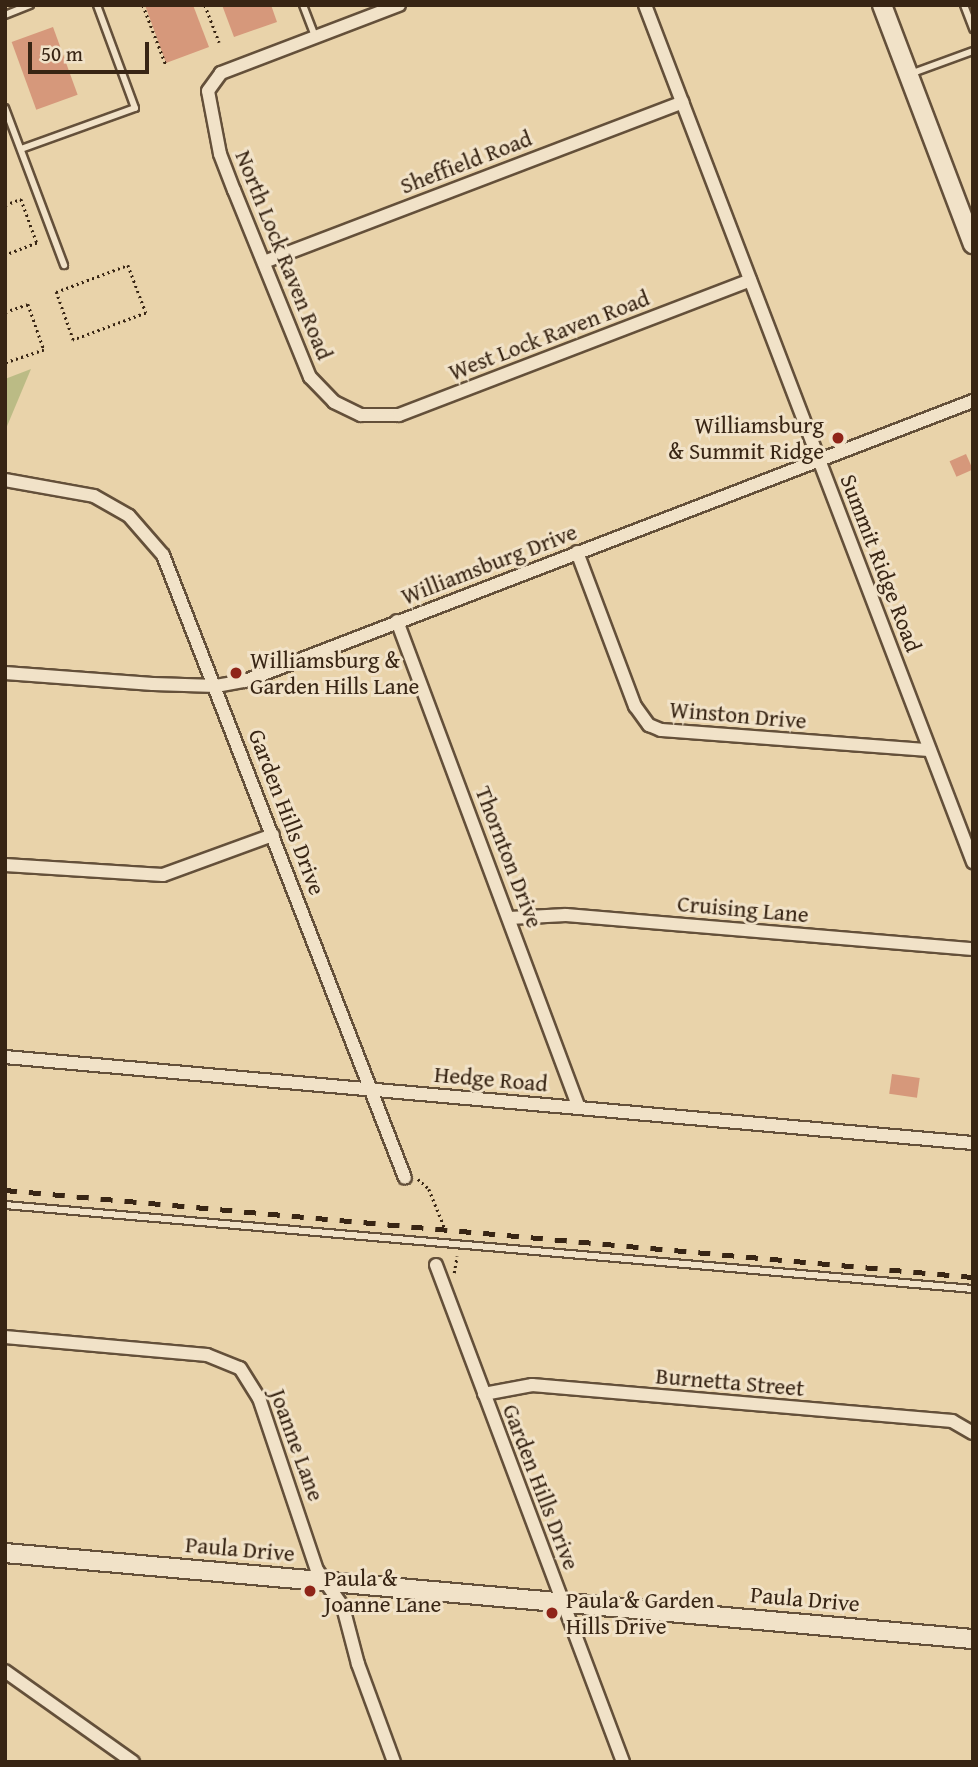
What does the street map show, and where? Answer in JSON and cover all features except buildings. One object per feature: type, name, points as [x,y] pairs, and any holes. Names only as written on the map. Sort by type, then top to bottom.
[{"type":"street","points":[[315,37],[399,5]]},
{"type":"street","name":"Summit Ridge Road","points":[[645,5],[973,862]]},
{"type":"street","points":[[882,5],[973,244]]},
{"type":"street","name":"North Lock Raven Road","points":[[315,37],[221,73],[209,87],[206,102],[220,154],[310,377],[334,402],[361,415]]},
{"type":"street","name":"Sheffield Road","points":[[264,262],[682,102]]},
{"type":"street","name":"West Lock Raven Road","points":[[361,415],[380,418],[420,408],[750,280]]},
{"type":"street","name":"Williamsburg Drive","points":[[5,673],[216,686],[245,681],[973,401]]},
{"type":"street","name":"Garden Hills Drive","points":[[5,480],[94,496],[129,516],[148,534],[176,579],[404,1175]]},
{"type":"street","name":"Winston Drive","points":[[577,552],[635,706],[649,726],[661,730],[929,750]]},
{"type":"street","name":"Thornton Drive","points":[[397,621],[579,1108]]},
{"type":"street","points":[[5,865],[163,876],[273,835]]},
{"type":"street","name":"Cruising Lane","points":[[509,918],[566,915],[973,949]]},
{"type":"street","name":"Hedge Road","points":[[5,1056],[973,1143]]},
{"type":"street","name":"Garden Hills Drive","points":[[436,1265],[623,1762]]},
{"type":"street","name":"Joanne Lane","points":[[5,1337],[206,1355],[240,1368],[259,1398],[325,1581],[343,1607],[358,1664],[394,1762]]},
{"type":"street","name":"Burnetta Street","points":[[484,1394],[532,1385],[952,1421],[972,1432]]},
{"type":"street","name":"Paula Drive","points":[[5,1553],[973,1639]]},
{"type":"street","points":[[5,1671],[133,1762]]},
{"type":"lane","points":[[5,15],[30,5]]},
{"type":"lane","points":[[21,149],[135,108],[97,5]]},
{"type":"lane","points":[[303,5],[315,37]]},
{"type":"lane","points":[[964,5],[973,29]]},
{"type":"lane","points":[[908,75],[973,51]]},
{"type":"lane","points":[[5,108],[64,265]]},
{"type":"lane","points":[[5,1205],[973,1289]]},
{"type":"path","points":[[143,5],[166,65]]},
{"type":"path","points":[[205,5],[219,42]]},
{"type":"path","points":[[5,205],[21,199],[37,243],[5,255]]},
{"type":"path","points":[[128,265],[146,313],[73,340],[55,292],[128,265]]},
{"type":"path","points":[[5,312],[28,304],[44,349],[5,363]]},
{"type":"path","points":[[404,1175],[429,1189],[453,1245],[455,1272],[443,1284]]},
{"type":"green space","points":[[31,369],[5,431],[5,379]]},
{"type":"railway","points":[[5,1190],[973,1277]]},
{"type":"place","name":"Williamsburg & Summit Ridge","points":[[838,438]]},
{"type":"place","name":"Williamsburg & Garden Hills Lane","points":[[236,673]]},
{"type":"place","name":"Paula & Joanne Lane","points":[[310,1591]]},
{"type":"place","name":"Paula & Garden Hills Drive","points":[[552,1613]]}]
